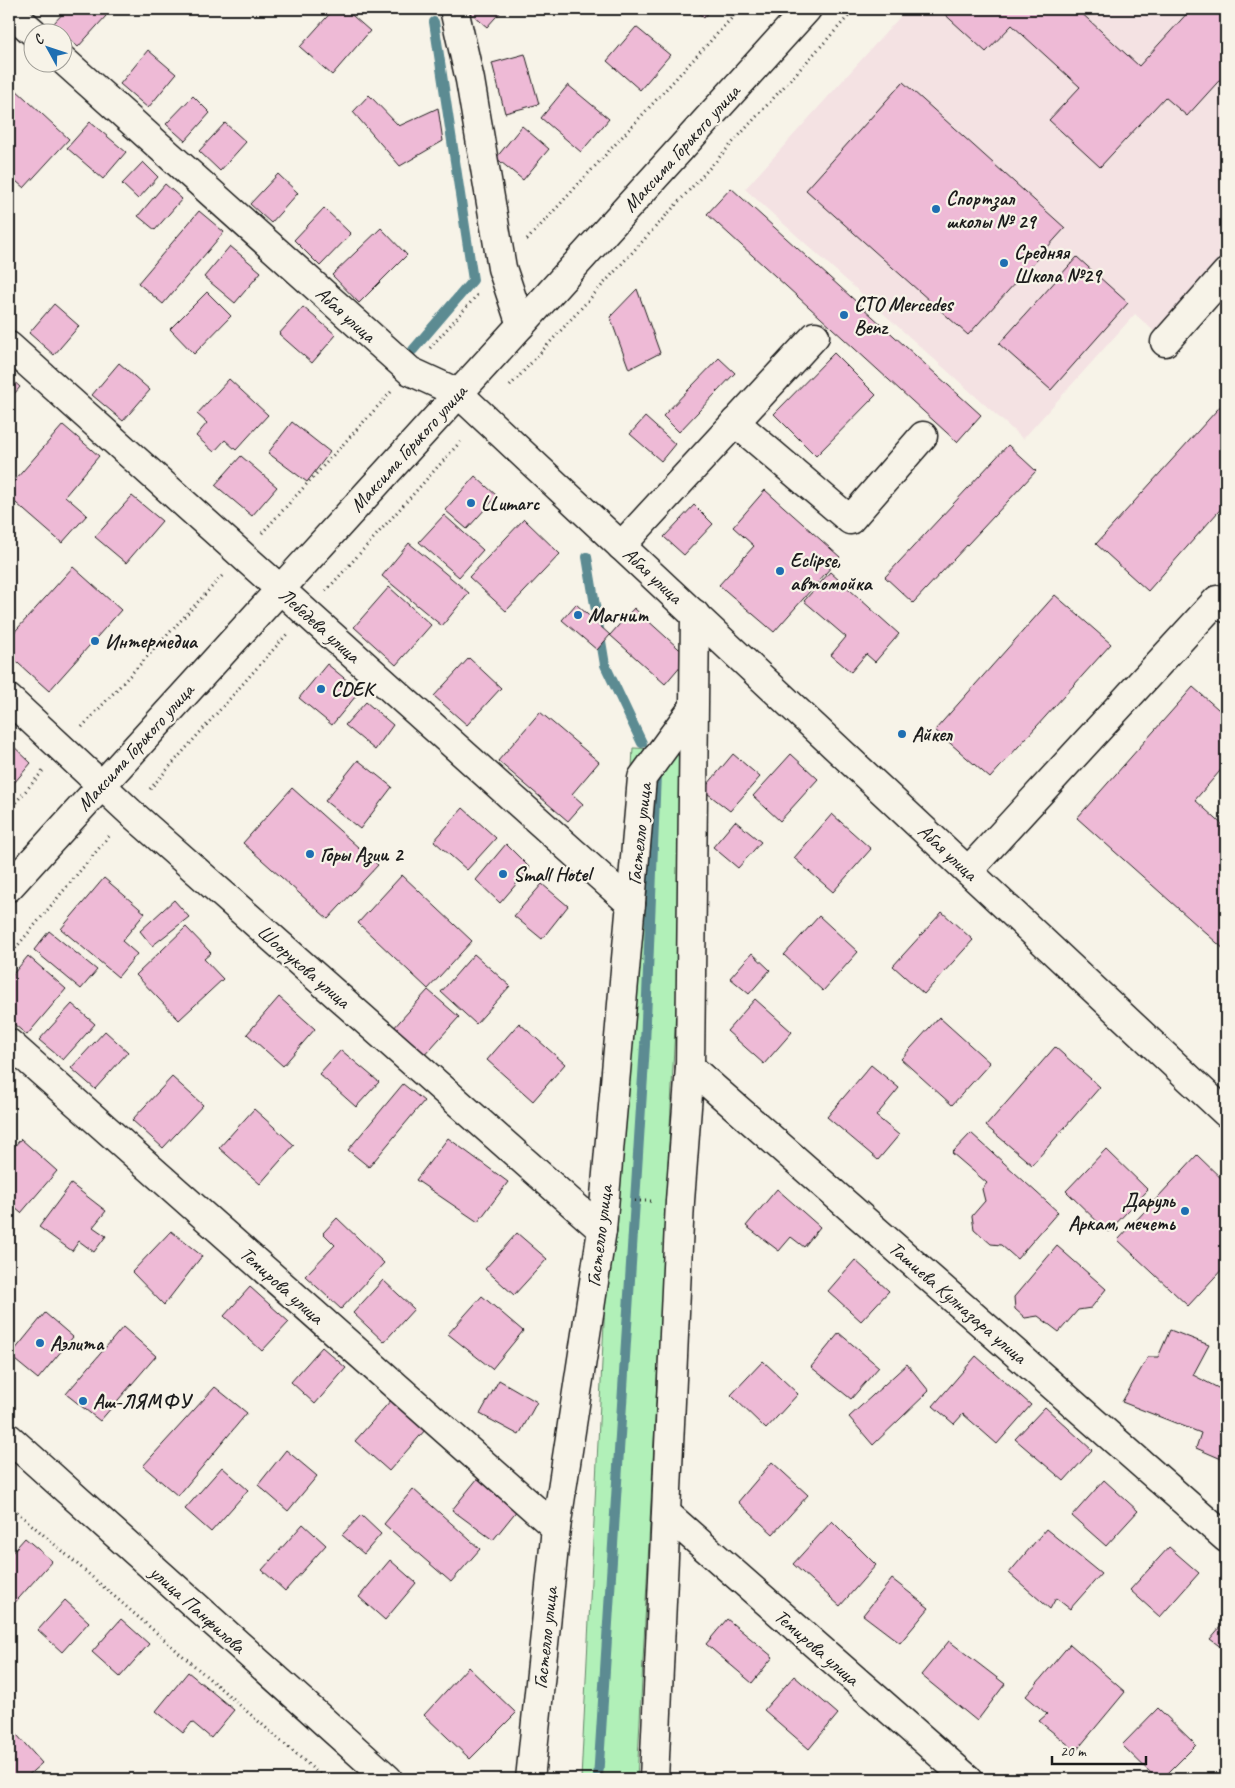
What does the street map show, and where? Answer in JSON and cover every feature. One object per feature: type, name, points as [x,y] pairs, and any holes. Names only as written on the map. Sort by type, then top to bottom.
[{"type":"street","points":[[454,9],[470,80],[502,268],[521,325]]},
{"type":"street","name":"Максима Горького улица","points":[[9,887],[807,9]]},
{"type":"street","points":[[9,11],[22,23]]},
{"type":"street","name":"Абая улица","points":[[72,68],[410,371],[458,393],[1226,1113]]},
{"type":"street","points":[[1165,342],[1226,273]]},
{"type":"street","points":[[622,546],[815,336]]},
{"type":"street","name":"Лебедева улица","points":[[9,346],[631,904]]},
{"type":"street","points":[[735,422],[850,520],[924,436]]},
{"type":"street","points":[[968,870],[1217,600],[1226,608]]},
{"type":"street","points":[[654,1779],[680,1201],[690,1067],[695,614]]},
{"type":"street","name":"Шоорукова улица","points":[[9,699],[130,812],[602,1230]]},
{"type":"street","name":"Гастелло улица","points":[[530,1779],[556,1528],[602,1230],[642,778],[693,708]]},
{"type":"street","name":"Темирова улица","points":[[9,1043],[556,1528]]},
{"type":"street","name":"Ташиева Кулназара улица","points":[[690,1067],[1226,1538]]},
{"type":"street","name":"улица Панфилова","points":[[9,1438],[388,1779]]},
{"type":"street","name":"Темирова улица","points":[[667,1514],[968,1779]]},
{"type":"path","points":[[9,810],[62,748],[242,555],[740,9]]},
{"type":"path","points":[[510,386],[855,9]]},
{"type":"path","points":[[9,956],[130,812],[461,441]]},
{"type":"path","points":[[604,1201],[680,1201]]},
{"type":"path","points":[[9,1505],[325,1779]]},
{"type":"shaded area","name":"Средняя Школа №29","points":[[907,9],[1226,9],[1226,258],[1158,335],[1135,314],[1023,439],[745,189]]},
{"type":"green space","points":[[633,748],[689,750],[637,1779],[581,1779]]},
{"type":"building","points":[[67,9],[99,9],[106,16],[78,47],[72,41],[72,22],[55,22]]},
{"type":"building","points":[[334,9],[345,9],[370,31],[332,75],[300,47]]},
{"type":"building","points":[[470,9],[503,9],[487,27],[468,11]]},
{"type":"building","points":[[694,9],[712,9],[704,18]]},
{"type":"building","points":[[939,9],[1077,9],[1139,66],[1191,9],[1226,9],[1226,73],[1187,116],[1165,97],[1100,167],[1049,120],[1080,87],[1012,25],[986,52]]},
{"type":"building","points":[[636,27],[670,55],[640,90],[607,61]]},
{"type":"building","points":[[148,50],[176,74],[148,108],[120,84]]},
{"type":"building","points":[[525,54],[539,104],[505,113],[492,63]]},
{"type":"building","name":"Спортзал школы № 29","points":[[903,82],[1065,228],[968,335],[806,190]]},
{"type":"building","points":[[568,85],[609,119],[581,152],[541,118]]},
{"type":"building","points":[[14,88],[69,139],[24,188],[9,175],[9,93]]},
{"type":"building","points":[[369,95],[399,126],[438,108],[443,141],[400,166],[353,112]]},
{"type":"building","points":[[193,96],[210,113],[185,141],[166,124]]},
{"type":"building","points":[[90,122],[126,152],[103,179],[67,148]]},
{"type":"building","points":[[225,123],[246,142],[220,171],[199,151]]},
{"type":"building","points":[[522,126],[549,149],[523,180],[496,158]]},
{"type":"building","points":[[143,162],[158,177],[138,199],[122,184]]},
{"type":"building","points":[[278,174],[298,193],[271,223],[250,204]]},
{"type":"building","points":[[165,184],[182,199],[155,230],[138,216]]},
{"type":"building","name":"СТО Mercedes Benz","points":[[731,188],[981,415],[957,442],[707,214]]},
{"type":"building","points":[[324,208],[351,234],[320,266],[294,240]]},
{"type":"building","points":[[199,211],[224,232],[163,304],[138,283]]},
{"type":"building","points":[[381,228],[407,255],[359,303],[332,275]]},
{"type":"building","points":[[230,246],[261,272],[235,303],[204,277]]},
{"type":"building","points":[[1077,257],[1128,303],[1051,390],[999,344]]},
{"type":"building","points":[[637,289],[660,353],[629,369],[610,317]]},
{"type":"building","points":[[207,292],[231,316],[194,354],[170,329]]},
{"type":"building","points":[[54,304],[79,326],[54,355],[29,333]]},
{"type":"building","points":[[303,307],[336,335],[312,363],[279,334]]},
{"type":"building","points":[[834,353],[876,395],[816,456],[774,414]]},
{"type":"building","points":[[719,358],[735,373],[679,432],[663,416]]},
{"type":"building","points":[[119,363],[150,390],[123,421],[92,395]]},
{"type":"building","points":[[9,377],[20,387],[9,400]]},
{"type":"building","points":[[229,379],[268,415],[236,450],[225,440],[214,452],[196,436],[207,423],[197,414]]},
{"type":"building","points":[[1226,400],[1226,503],[1148,591],[1096,544]]},
{"type":"building","points":[[645,417],[675,444],[661,461],[630,434]]},
{"type":"building","points":[[292,422],[330,452],[307,482],[268,453]]},
{"type":"building","points":[[63,425],[99,456],[65,496],[87,515],[62,543],[9,497],[9,487]]},
{"type":"building","points":[[1008,445],[1036,471],[913,603],[885,577]]},
{"type":"building","points":[[241,456],[277,487],[252,516],[215,485]]},
{"type":"building","name":"LLumarc","points":[[475,476],[497,496],[467,529],[445,510]]},
{"type":"building","name":"Eclipse, автомойка","points":[[765,490],[840,557],[774,632],[719,585],[754,546],[733,527]]},
{"type":"building","points":[[132,496],[162,521],[126,563],[95,537]]},
{"type":"building","points":[[694,505],[713,524],[684,555],[664,537]]},
{"type":"building","points":[[444,515],[483,550],[459,577],[419,542]]},
{"type":"building","points":[[524,519],[560,554],[506,611],[469,577]]},
{"type":"building","points":[[409,543],[469,593],[442,626],[382,576]]},
{"type":"building","points":[[73,567],[121,610],[49,691],[9,655],[9,638]]},
{"type":"building","points":[[830,572],[899,634],[875,662],[866,654],[851,672],[831,655],[846,637],[804,601]]},
{"type":"building","points":[[389,587],[431,625],[396,665],[354,627]]},
{"type":"building","points":[[1055,595],[1111,644],[990,778],[935,730]]},
{"type":"building","points":[[576,604],[610,635],[597,650],[562,620]]},
{"type":"building","points":[[634,608],[688,657],[665,684],[610,635]]},
{"type":"building","points":[[469,658],[501,688],[467,725],[434,696]]},
{"type":"building","points":[[327,664],[360,691],[332,725],[299,698]]},
{"type":"building","points":[[1193,687],[1226,716],[1226,764],[1195,800],[1226,828],[1226,951],[1077,818]]},
{"type":"building","points":[[366,702],[393,725],[375,750],[345,725]]},
{"type":"building","points":[[540,712],[599,762],[572,794],[583,804],[568,821],[498,761]]},
{"type":"building","points":[[9,742],[31,763],[9,789]]},
{"type":"building","points":[[733,754],[760,777],[730,811],[703,790]]},
{"type":"building","points":[[791,754],[818,779],[780,821],[753,796]]},
{"type":"building","points":[[358,760],[392,787],[360,829],[325,801]]},
{"type":"building","name":"Горы Азии 2","points":[[292,788],[378,865],[328,919],[243,843]]},
{"type":"building","points":[[463,808],[496,838],[467,870],[434,841]]},
{"type":"building","points":[[832,814],[871,849],[833,892],[794,858]]},
{"type":"building","points":[[735,821],[761,842],[738,868],[713,847]]},
{"type":"building","name":"Small Hotel","points":[[506,844],[530,868],[500,903],[476,880]]},
{"type":"building","points":[[402,875],[472,941],[428,989],[358,923]]},
{"type":"building","points":[[104,878],[145,913],[122,941],[137,954],[118,977],[61,929]]},
{"type":"building","points":[[542,884],[568,906],[542,939],[514,916]]},
{"type":"building","points":[[174,900],[189,917],[152,946],[140,931]]},
{"type":"building","points":[[942,912],[973,940],[924,994],[893,966]]},
{"type":"building","points":[[819,916],[858,952],[823,991],[784,955]]},
{"type":"building","points":[[186,927],[211,953],[204,959],[223,979],[179,1020],[136,975]]},
{"type":"building","points":[[49,931],[97,970],[81,989],[34,950]]},
{"type":"building","points":[[752,953],[770,970],[749,994],[730,978]]},
{"type":"building","points":[[474,954],[510,986],[476,1024],[441,992]]},
{"type":"building","points":[[28,956],[66,989],[27,1035],[9,1020],[9,979]]},
{"type":"building","points":[[428,990],[459,1017],[421,1059],[391,1031]]},
{"type":"building","points":[[279,997],[315,1029],[283,1066],[247,1034]]},
{"type":"building","points":[[755,999],[792,1032],[764,1064],[727,1031]]},
{"type":"building","points":[[72,1004],[95,1024],[63,1060],[39,1040]]},
{"type":"building","points":[[939,1017],[990,1063],[952,1105],[901,1059]]},
{"type":"building","points":[[519,1023],[565,1064],[533,1101],[487,1060]]},
{"type":"building","points":[[105,1031],[128,1052],[95,1089],[71,1068]]},
{"type":"building","points":[[1055,1047],[1100,1087],[1032,1165],[986,1126]]},
{"type":"building","points":[[341,1050],[379,1082],[356,1107],[319,1074]]},
{"type":"building","points":[[871,1065],[899,1088],[876,1116],[899,1135],[878,1160],[827,1117]]},
{"type":"building","points":[[172,1077],[203,1105],[163,1148],[132,1120]]},
{"type":"building","points":[[403,1084],[424,1101],[369,1167],[348,1150]]},
{"type":"building","points":[[254,1109],[294,1145],[260,1184],[219,1148]]},
{"type":"building","points":[[971,1133],[1058,1212],[1017,1259],[1001,1245],[991,1244],[974,1229],[972,1216],[985,1201],[982,1189],[987,1183],[952,1153]]},
{"type":"building","points":[[448,1138],[508,1182],[478,1222],[416,1180]]},
{"type":"building","points":[[21,1139],[57,1171],[21,1213],[9,1203],[9,1152]]},
{"type":"building","points":[[1106,1149],[1148,1190],[1108,1232],[1066,1191]]},
{"type":"building","name":"Даруль Аркам, мечеть","points":[[1197,1155],[1226,1183],[1226,1265],[1188,1306],[1118,1240]]},
{"type":"building","points":[[71,1184],[106,1211],[93,1227],[106,1236],[94,1252],[79,1241],[72,1251],[39,1227]]},
{"type":"building","points":[[777,1189],[820,1227],[804,1247],[791,1237],[779,1251],[746,1226]]},
{"type":"building","points":[[337,1218],[384,1263],[341,1309],[305,1276],[335,1245],[323,1233]]},
{"type":"building","points":[[171,1231],[202,1256],[164,1305],[132,1272]]},
{"type":"building","points":[[517,1233],[547,1259],[514,1295],[485,1269]]},
{"type":"building","points":[[1057,1246],[1106,1289],[1091,1308],[1078,1310],[1059,1332],[1038,1316],[1025,1318],[1015,1309],[1014,1297]]},
{"type":"building","points":[[855,1260],[889,1291],[861,1321],[828,1291]]},
{"type":"building","points":[[383,1280],[414,1309],[384,1342],[353,1313]]},
{"type":"building","points":[[250,1287],[289,1322],[262,1351],[224,1316]]},
{"type":"building","points":[[482,1296],[523,1331],[492,1369],[448,1334]]},
{"type":"building","points":[[45,1313],[73,1337],[38,1379],[10,1356]]},
{"type":"building","points":[[123,1327],[156,1356],[100,1421],[66,1394]]},
{"type":"building","points":[[1170,1330],[1209,1345],[1193,1375],[1226,1392],[1226,1461],[1196,1448],[1201,1433],[1122,1402],[1148,1357],[1158,1357]]},
{"type":"building","points":[[839,1333],[879,1367],[851,1399],[811,1367]]},
{"type":"building","points":[[322,1347],[346,1368],[315,1404],[291,1382]]},
{"type":"building","points":[[976,1356],[1031,1405],[997,1444],[963,1414],[954,1424],[933,1406]]},
{"type":"building","points":[[763,1361],[798,1394],[766,1429],[731,1395]]},
{"type":"building","points":[[907,1364],[929,1391],[873,1445],[849,1417]]},
{"type":"building","points":[[499,1380],[537,1402],[519,1435],[480,1414]]},
{"type":"building","points":[[215,1387],[247,1413],[178,1496],[143,1466]]},
{"type":"building","points":[[392,1399],[426,1429],[389,1471],[355,1441]]},
{"type":"building","points":[[1045,1407],[1092,1450],[1064,1481],[1015,1439]]},
{"type":"building","points":[[286,1450],[317,1476],[288,1511],[258,1485]]},
{"type":"building","points":[[772,1462],[808,1495],[773,1534],[738,1502]]},
{"type":"building","points":[[222,1467],[248,1490],[211,1532],[185,1509]]},
{"type":"building","points":[[478,1478],[518,1509],[493,1540],[452,1510]]},
{"type":"building","points":[[1104,1480],[1138,1511],[1106,1546],[1072,1516]]},
{"type":"building","points":[[413,1489],[480,1549],[451,1582],[384,1524]]},
{"type":"building","points":[[361,1515],[381,1534],[364,1554],[342,1535]]},
{"type":"building","points":[[832,1521],[876,1565],[840,1606],[793,1564]]},
{"type":"building","points":[[303,1524],[326,1545],[285,1591],[262,1570]]},
{"type":"building","points":[[1046,1529],[1101,1574],[1070,1609],[1056,1598],[1050,1609],[1009,1573]]},
{"type":"building","points":[[25,1538],[52,1561],[11,1607],[9,1605],[9,1556]]},
{"type":"building","points":[[1169,1547],[1199,1573],[1160,1617],[1130,1590]]},
{"type":"building","points":[[390,1560],[416,1583],[385,1620],[359,1597]]},
{"type":"building","points":[[892,1579],[929,1608],[900,1643],[863,1615]]},
{"type":"building","points":[[65,1600],[89,1622],[62,1652],[38,1630]]},
{"type":"building","points":[[121,1619],[149,1644],[120,1677],[92,1652]]},
{"type":"building","points":[[727,1619],[773,1657],[752,1683],[706,1644]]},
{"type":"building","points":[[1226,1620],[1226,1651],[1210,1639]]},
{"type":"building","points":[[949,1641],[1005,1684],[977,1721],[921,1675]]},
{"type":"building","points":[[1070,1644],[1125,1692],[1076,1751],[1039,1721],[1047,1714],[1026,1696]]},
{"type":"building","points":[[468,1667],[516,1713],[470,1759],[424,1715]]},
{"type":"building","points":[[188,1672],[234,1710],[211,1738],[192,1722],[183,1733],[156,1711]]},
{"type":"building","points":[[794,1676],[838,1714],[809,1749],[764,1710]]},
{"type":"building","points":[[1158,1708],[1196,1745],[1162,1779],[1157,1779],[1122,1745]]},
{"type":"building","points":[[9,1726],[42,1763],[24,1779],[9,1779]]},
{"type":"building","points":[[1226,1757],[1226,1771],[1220,1765]]},
{"type":"waterway","points":[[413,350],[473,280],[434,22]]},
{"type":"waterway","points":[[587,557],[605,665],[642,743]]},
{"type":"waterway","points":[[598,1779],[645,1045],[656,773]]},
{"type":"place","name":"Спортзал школы № 29","points":[[936,209]]},
{"type":"place","name":"Средняя Школа №29","points":[[1004,263]]},
{"type":"place","name":"СТО Mercedes Benz","points":[[844,315]]},
{"type":"place","name":"LLumarc","points":[[471,503]]},
{"type":"place","name":"Eclipse, автомойка","points":[[780,571]]},
{"type":"place","name":"Магнит","points":[[578,615]]},
{"type":"place","name":"Интермедиа","points":[[95,641]]},
{"type":"place","name":"CDEK","points":[[321,689]]},
{"type":"place","name":"Айкел","points":[[902,734]]},
{"type":"place","name":"Горы Азии 2","points":[[310,854]]},
{"type":"place","name":"Small Hotel","points":[[503,874]]},
{"type":"place","name":"Даруль Аркам, мечеть","points":[[1185,1211]]},
{"type":"place","name":"Аэлита","points":[[40,1343]]},
{"type":"place","name":"Аш-ЛЯМФУ","points":[[83,1401]]}]
